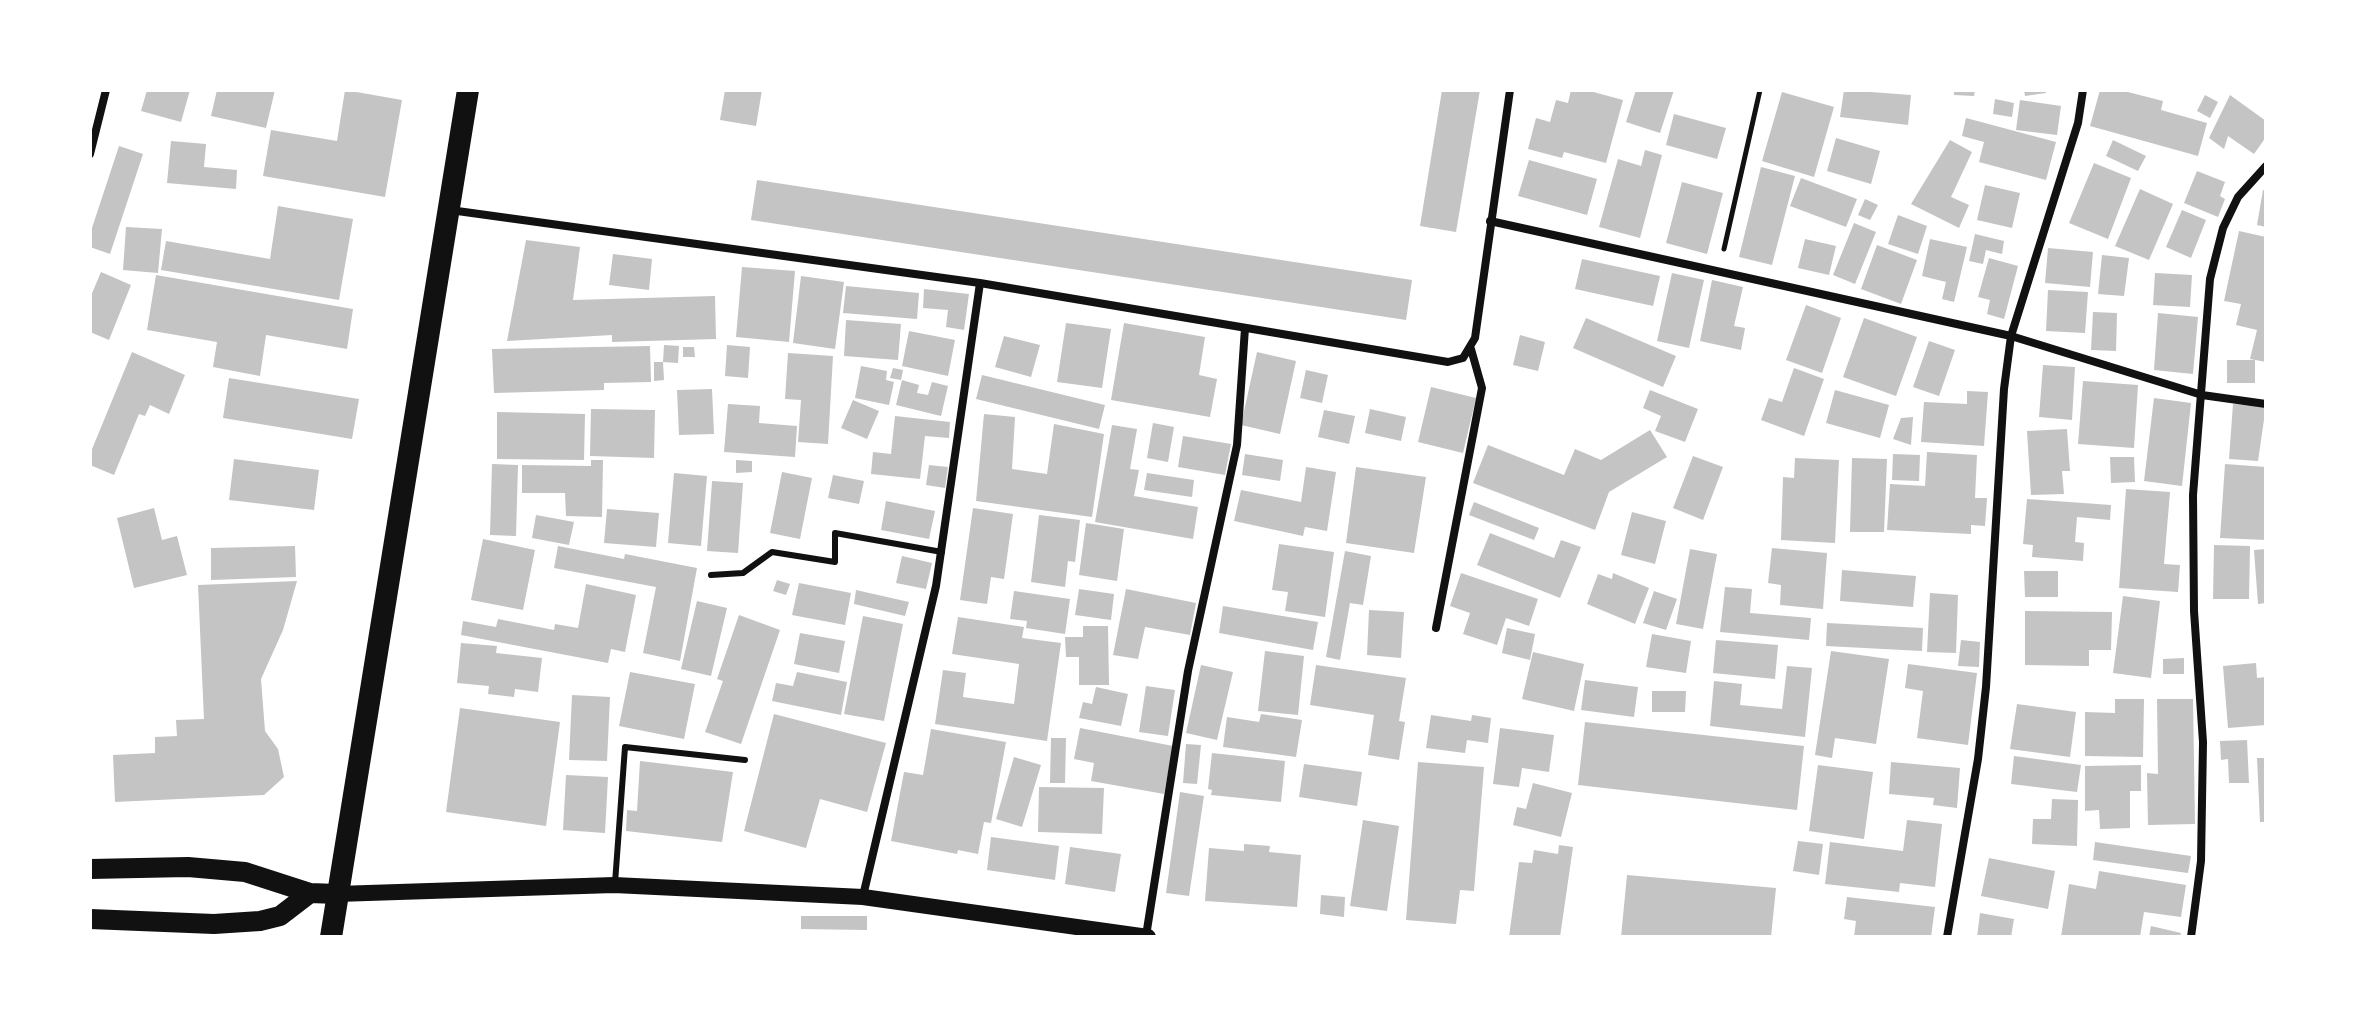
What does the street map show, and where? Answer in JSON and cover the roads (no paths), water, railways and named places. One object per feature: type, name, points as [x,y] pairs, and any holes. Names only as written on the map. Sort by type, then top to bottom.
[{"type":"highway","points":[[331,937],[468,90]]},
{"type":"main road","points":[[90,869],[188,867],[245,872],[310,893],[337,894],[614,885],[863,897],[1147,937]]},
{"type":"main road","points":[[90,919],[214,924],[260,921],[280,916],[310,893]]},
{"type":"street","points":[[90,154],[106,90]]},
{"type":"street","points":[[1436,628],[1482,388],[1471,349],[1510,90]]},
{"type":"street","points":[[1947,937],[1978,759],[1986,687],[2004,389],[2011,336],[2078,123],[2083,90]]},
{"type":"street","points":[[2191,937],[2201,861],[2203,742],[2194,611],[2193,495],[2210,279],[2223,228],[2238,197],[2266,166]]},
{"type":"street","points":[[449,210],[980,283],[1448,362],[1463,358],[1471,349]]},
{"type":"street","points":[[1490,221],[2011,336],[2202,395],[2266,404]]},
{"type":"street","points":[[863,897],[923,650],[942,552],[980,283]]},
{"type":"street","points":[[1147,937],[1188,671],[1237,445],[1245,328]]},
{"type":"lane","points":[[711,575],[743,573],[772,552],[835,562],[835,533],[942,552]]},
{"type":"lane","points":[[614,885],[625,747],[745,760]]}]
